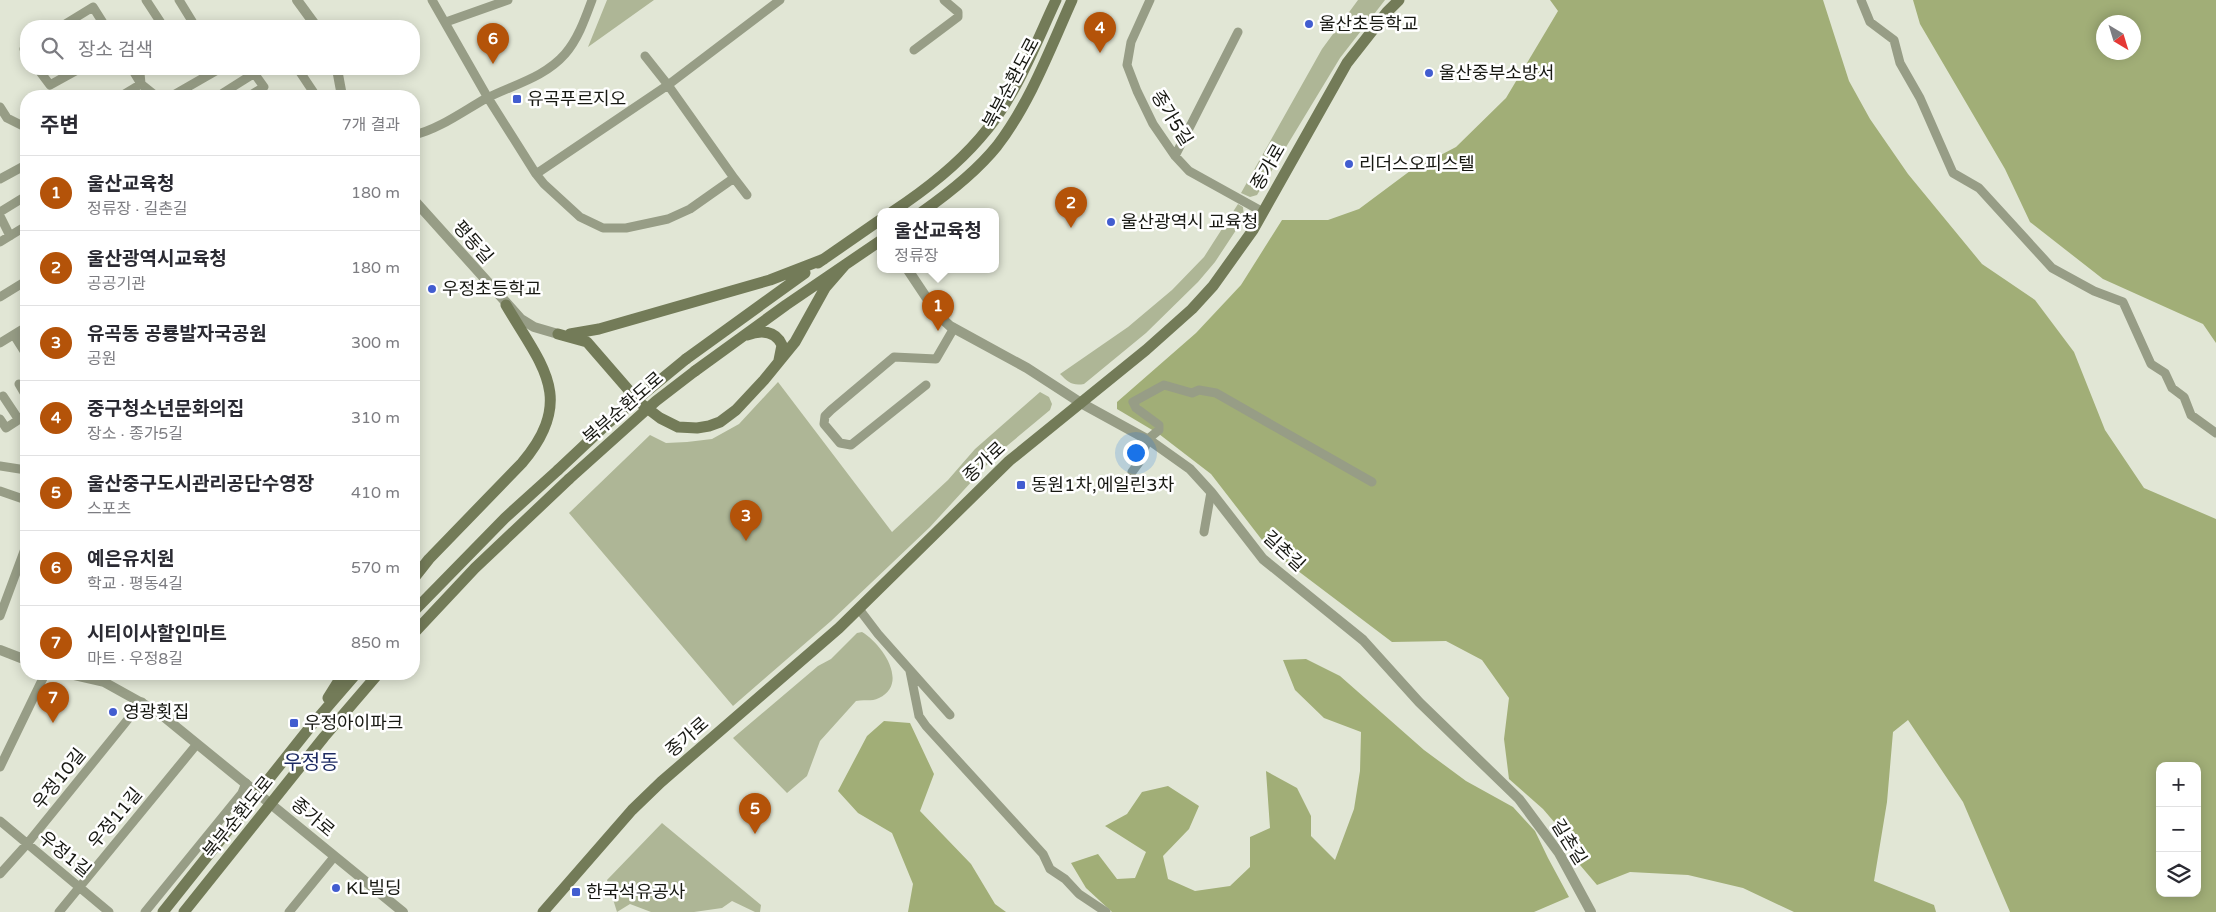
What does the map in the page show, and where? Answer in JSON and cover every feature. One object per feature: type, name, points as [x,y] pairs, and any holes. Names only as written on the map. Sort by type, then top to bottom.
[{"type":"main road","name":"북부순환도로","points":[[897,208],[962,158],[981,137],[1015,88],[1056,0]]},
{"type":"main road","name":"북부순환도로","points":[[927,208],[973,172],[996,147],[1014,122],[1029,94],[1072,0]]},
{"type":"main road","name":"종가로","points":[[543,912],[632,810],[859,610],[1009,461],[1192,309],[1236,256],[1348,63],[1387,12],[1399,0]]},
{"type":"main road","name":"북부순환도로","points":[[420,606],[505,518],[628,406],[686,359],[824,259],[877,224]]},
{"type":"main road","name":"북부순환도로","points":[[420,628],[482,561],[637,417],[695,371],[877,243]]},
{"type":"main road","points":[[558,334],[573,334],[599,329],[770,280],[824,259]]},
{"type":"main road","points":[[558,334],[587,342],[639,402],[660,418],[678,426],[697,428],[709,426],[728,416],[744,403],[776,366],[804,330],[825,288],[846,265]]},
{"type":"main road","points":[[420,570],[522,463],[535,448],[544,431],[550,411],[547,375],[506,305]]},
{"type":"main road","points":[[742,337],[759,331],[776,336],[782,345],[782,351],[776,366]]},
{"type":"main road","points":[[311,726],[339,680]]},
{"type":"main road","name":"북부순환도로","points":[[163,912],[311,726],[351,680]]},
{"type":"main road","name":"북부순환도로","points":[[184,912],[373,680]]},
{"type":"street","points":[[146,0],[159,20]]},
{"type":"street","points":[[179,0],[191,20]]},
{"type":"street","points":[[297,0],[312,20]]},
{"type":"street","points":[[432,0],[488,98],[536,174],[544,184],[580,217],[603,228],[626,228],[668,219],[690,209],[734,178]]},
{"type":"street","points":[[446,22],[508,0]]},
{"type":"street","points":[[420,133],[436,127],[488,98],[537,76],[555,64],[577,38],[592,0]]},
{"type":"street","points":[[536,174],[668,85],[767,3],[780,0]]},
{"type":"street","points":[[914,50],[958,17],[958,12],[944,0]]},
{"type":"street","name":"종가5길","points":[[1150,0],[1131,42],[1127,65],[1153,124],[1175,156],[1189,171],[1263,212]]},
{"type":"street","points":[[1861,0],[1870,22],[1894,40],[1900,63],[1920,98],[1954,174],[1979,188],[2052,268],[2094,291],[2123,302],[2150,364],[2165,373],[2172,388],[2184,397],[2191,415],[2216,433]]},
{"type":"street","points":[[72,20],[93,7],[101,20]]},
{"type":"street","points":[[1175,156],[1238,32]]},
{"type":"street","points":[[645,56],[747,195]]},
{"type":"street","points":[[42,75],[50,85],[68,75]]},
{"type":"street","points":[[136,75],[141,84],[148,90]]},
{"type":"street","points":[[140,75],[141,84]]},
{"type":"street","points":[[182,90],[209,75]]},
{"type":"street","points":[[228,90],[252,75]]},
{"type":"street","points":[[259,90],[264,87],[260,75]]},
{"type":"street","points":[[302,75],[312,90]]},
{"type":"street","points":[[338,75],[341,90]]},
{"type":"street","points":[[131,90],[141,84]]},
{"type":"street","points":[[0,106],[4,120],[20,125]]},
{"type":"street","points":[[0,179],[20,168]]},
{"type":"street","points":[[0,212],[20,200]]},
{"type":"street","name":"평동길","points":[[420,207],[506,305],[521,319],[534,327],[558,334]]},
{"type":"street","points":[[0,216],[10,236]]},
{"type":"street","points":[[0,242],[20,230]]},
{"type":"street","name":"길촌길","points":[[910,273],[938,315],[954,328],[1027,368],[1081,403],[1148,440],[1190,468],[1263,559],[1363,640],[1419,702],[1518,799],[1559,854],[1592,912]]},
{"type":"street","points":[[0,297],[20,285]]},
{"type":"street","points":[[926,385],[851,445],[840,443],[824,424],[825,416],[831,410],[894,357],[936,359],[954,328]]},
{"type":"street","points":[[0,343],[20,331]]},
{"type":"street","points":[[14,335],[20,344]]},
{"type":"street","points":[[917,366],[925,359]]},
{"type":"street","points":[[1132,472],[1140,461],[1148,440],[1159,430],[1159,425],[1136,408],[1133,402],[1164,384],[1192,394],[1198,390],[1216,393],[1372,482]]},
{"type":"street","points":[[3,396],[20,414]]},
{"type":"street","points":[[0,419],[6,428],[20,419]]},
{"type":"street","points":[[0,466],[20,469]]},
{"type":"street","points":[[0,491],[20,498]]},
{"type":"street","points":[[1204,532],[1211,492]]},
{"type":"street","points":[[0,616],[20,562]]},
{"type":"street","points":[[859,610],[950,715]]},
{"type":"street","points":[[0,650],[20,658]]},
{"type":"street","points":[[910,671],[919,716],[926,726],[1043,854],[1050,869],[1065,879],[1079,894],[1106,912]]},
{"type":"street","points":[[0,767],[42,680]]},
{"type":"street","name":"종가로","points":[[109,680],[142,702],[197,744],[403,912]]},
{"type":"street","name":"우정10길","points":[[0,874],[28,844],[142,702]]},
{"type":"street","name":"우정11길","points":[[58,912],[197,744]]},
{"type":"street","points":[[145,912],[239,796],[246,783]]},
{"type":"street","name":"우정1길","points":[[0,822],[109,912]]},
{"type":"street","points":[[289,912],[334,857]]},
{"type":"green space","points":[[607,0],[654,0],[588,47]]},
{"type":"green space","points":[[1358,0],[1385,0],[1340,58],[1257,195],[1250,197],[1241,193],[1322,49]]},
{"type":"green space","points":[[1550,0],[1823,0],[1849,81],[1870,119],[1908,174],[1982,264],[2035,300],[2074,352],[2105,430],[2144,488],[2216,519],[2216,912],[2010,912],[1963,802],[1908,720],[1893,732],[1887,802],[1874,881],[1934,905],[1936,912],[1794,912],[1743,888],[1688,875],[1630,872],[1597,885],[1580,865],[1573,844],[1543,809],[1509,779],[1504,739],[1509,698],[1482,660],[1446,641],[1392,642],[1269,549],[1211,474],[1159,434],[1117,409],[1117,402],[1196,333],[1241,285],[1282,220],[1328,220],[1359,209],[1410,171],[1456,147],[1506,98],[1558,11]]},
{"type":"green space","points":[[1913,0],[2216,0],[2216,343],[2203,324],[2103,279],[2030,222],[2005,169],[1920,24]]},
{"type":"green space","points":[[1238,204],[1243,207],[1244,218],[1215,262],[1198,282],[1146,333],[1084,384],[1070,383],[1060,374],[1128,327],[1172,290],[1204,257]]},
{"type":"green space","points":[[778,382],[892,532],[948,480],[975,449],[1040,392],[1049,397],[1052,404],[1050,410],[996,455],[930,527],[831,621],[733,706],[569,513],[650,435],[666,443],[712,439],[739,424]]},
{"type":"green space","points":[[862,632],[884,654],[892,673],[892,683],[888,691],[879,698],[856,701],[820,741],[807,776],[787,793],[733,738],[818,666],[831,659],[857,633]]},
{"type":"green space","points":[[1306,659],[1340,676],[1424,750],[1466,781],[1513,807],[1535,831],[1569,897],[1534,912],[1112,912],[1086,888],[1071,863],[1098,854],[1117,879],[1135,878],[1146,852],[1105,826],[1127,814],[1142,792],[1168,786],[1199,806],[1189,829],[1163,856],[1168,879],[1195,891],[1230,886],[1250,867],[1250,837],[1270,828],[1266,771],[1297,788],[1311,816],[1311,836],[1335,860],[1354,809],[1360,771],[1361,732],[1324,718],[1295,690],[1283,660]]},
{"type":"green space","points":[[884,721],[910,723],[934,774],[920,811],[971,864],[995,904],[1006,912],[908,912],[913,884],[892,833],[858,813],[838,791],[867,736]]},
{"type":"green space","points":[[662,823],[761,905],[760,912],[755,912],[732,901],[722,908],[694,912],[651,912],[630,904],[617,912],[607,880]]},
{"type":"place","name":"울산초등학교","points":[[1309,24]]},
{"type":"place","name":"중구청소년문화의집","points":[[1100,53]]},
{"type":"place","name":"예은유치원","points":[[493,64]]},
{"type":"place","name":"울산중부소방서","points":[[1429,73]]},
{"type":"place","name":"유곡푸르지오","points":[[517,99]]},
{"type":"place","name":"리더스오피스텔","points":[[1349,164]]},
{"type":"place","name":"울산광역시 교육청","points":[[1111,222]]},
{"type":"place","name":"울산광역시교육청","points":[[1071,228]]},
{"type":"place","name":"우정초등학교","points":[[432,289]]},
{"type":"place","name":"울산교육청","points":[[938,331]]},
{"type":"place","name":"동원1차,에일린3차","points":[[1021,485]]},
{"type":"place","name":"유곡동 공룡발자국공원","points":[[746,541]]},
{"type":"place","name":"영광횟집","points":[[113,712]]},
{"type":"place","name":"시티이사할인마트","points":[[53,723]]},
{"type":"place","name":"우정아이파크","points":[[294,723]]},
{"type":"place","name":"울산중구도시관리공단수영장","points":[[755,834]]},
{"type":"place","name":"KL빌딩","points":[[336,888]]},
{"type":"place","name":"한국석유공사","points":[[576,892]]},
{"type":"district","name":"우정동","points":[[311,762]]}]
